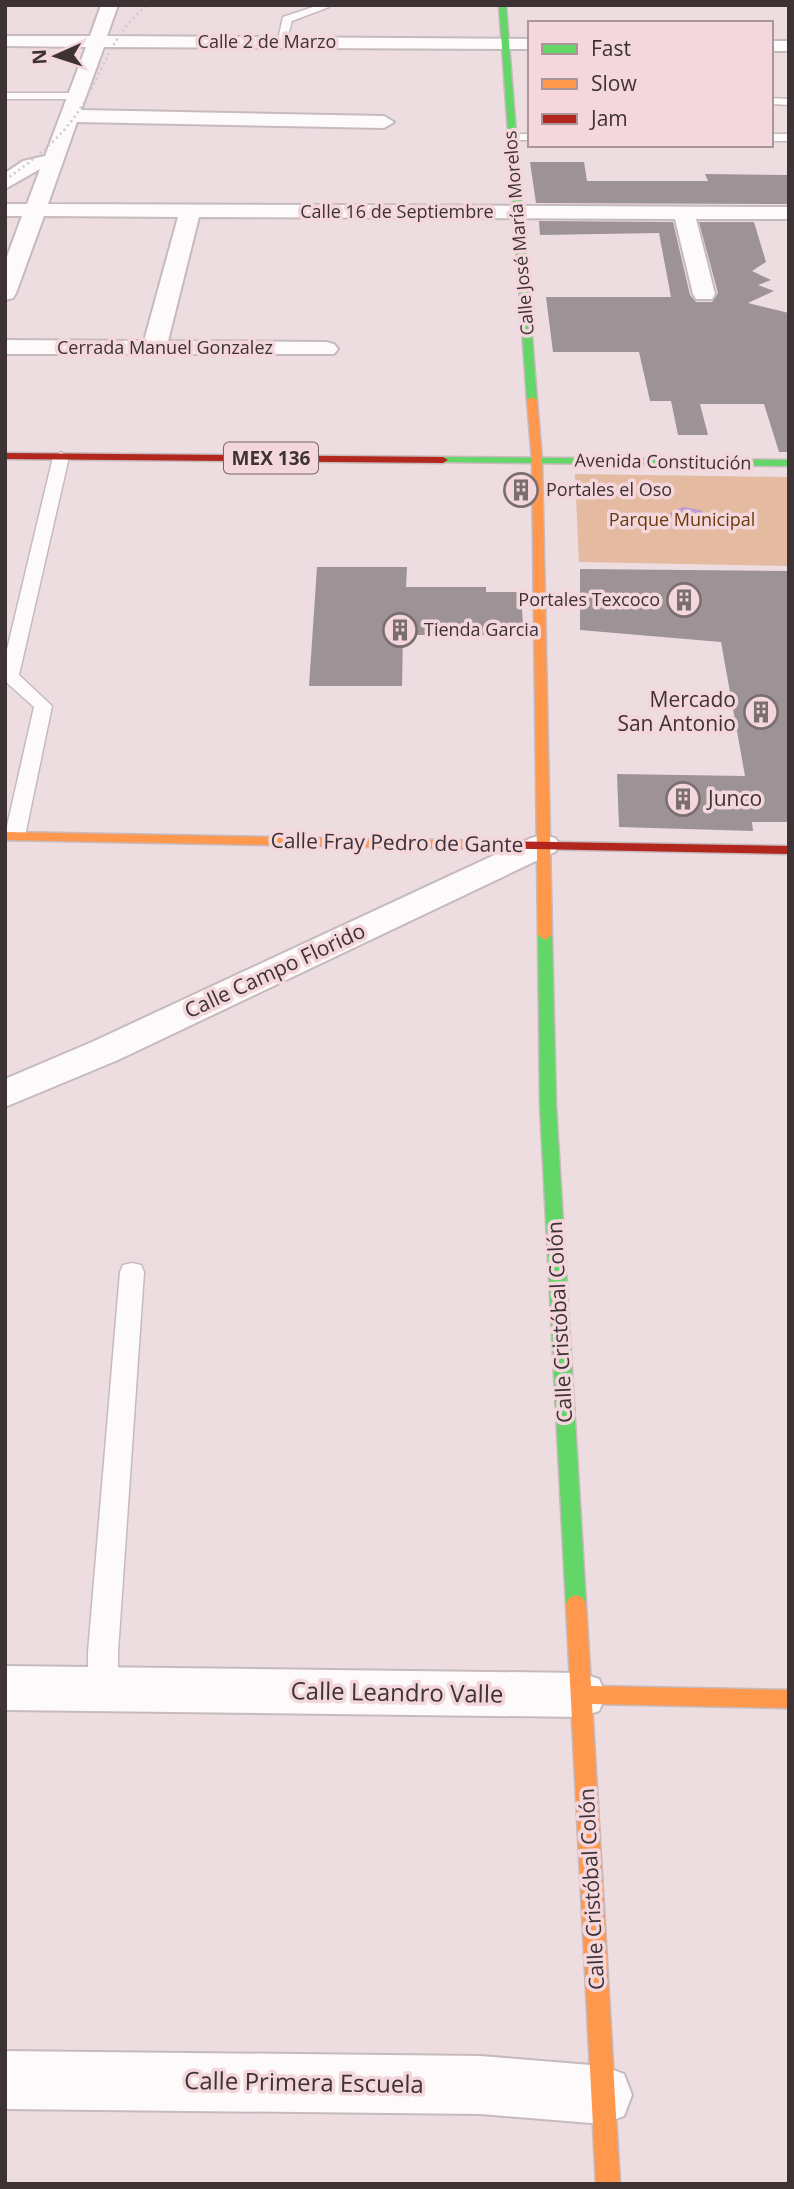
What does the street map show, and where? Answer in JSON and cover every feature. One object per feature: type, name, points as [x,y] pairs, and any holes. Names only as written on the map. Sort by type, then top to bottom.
[{"type":"street","points":[[5,293],[110,5]]},
{"type":"street","name":"Calle José María Morelos","points":[[502,5],[537,460]]},
{"type":"street","name":"Calle 2 de Marzo","points":[[5,41],[528,44]]},
{"type":"street","points":[[68,116],[384,122]]},
{"type":"street","points":[[5,183],[34,163],[52,161]]},
{"type":"street","name":"Calle 16 de Septiembre","points":[[5,210],[789,213]]},
{"type":"street","points":[[153,348],[190,211]]},
{"type":"street","points":[[684,213],[704,294]]},
{"type":"street","name":"Cerrada Manuel Gonzalez","points":[[5,347],[326,349]]},
{"type":"street","name":"MEX 136","points":[[5,456],[537,460]]},
{"type":"street","name":"Avenida Constitución","points":[[537,460],[789,463]]},
{"type":"street","name":"Calle Cristóbal Colón","points":[[537,460],[548,1105],[608,2184]]},
{"type":"street","name":"Calle Fray Pedro de Gante","points":[[10,836],[789,850]]},
{"type":"street","name":"Calle Campo Florido","points":[[5,1094],[105,1051],[543,845]]},
{"type":"street","name":"Calle Leandro Valle","points":[[5,1688],[789,1699]]},
{"type":"street","name":"Calle Primera Escuela","points":[[5,2080],[481,2085],[603,2095]]},
{"type":"lane","points":[[281,43],[288,19],[324,7]]},
{"type":"lane","points":[[5,96],[75,96]]},
{"type":"lane","points":[[511,137],[528,137]]},
{"type":"lane","points":[[10,836],[43,706],[10,677],[61,457]]},
{"type":"lane","points":[[103,1690],[103,1652],[132,1272]]},
{"type":"green space","name":"Parque Municipal","points":[[575,474],[789,477],[789,566],[579,562]]},
{"type":"shaded area","points":[[683,507],[701,510],[708,519],[692,526],[674,522],[670,513]]},
{"type":"building","points":[[530,162],[584,162],[587,181],[708,181],[705,174],[789,175],[789,204],[536,203]]},
{"type":"building","points":[[539,221],[673,222],[690,295],[696,302],[712,302],[718,293],[699,222],[754,222],[766,262],[752,271],[771,280],[758,285],[774,291],[748,303],[789,313],[789,452],[779,452],[764,404],[700,404],[708,435],[678,435],[671,401],[650,401],[639,352],[553,352],[546,297],[671,297],[659,233],[540,235]]},
{"type":"building","name":"Tienda Garcia","points":[[317,567],[407,567],[406,587],[486,587],[486,592],[521,592],[523,625],[489,625],[484,635],[403,635],[402,686],[309,686]]},
{"type":"building","points":[[580,569],[789,571],[789,822],[752,822],[753,831],[619,827],[617,774],[745,776],[721,642],[580,630]]},
{"type":"railway","points":[[5,180],[38,155],[67,126],[83,104],[110,51],[126,27],[148,5]]},
{"type":"traffic: fast","points":[[502,5],[532,400]]},
{"type":"traffic: fast","points":[[443,460],[789,463]]},
{"type":"traffic: fast","points":[[545,935],[548,1105],[576,1604]]},
{"type":"traffic: slow","points":[[532,400],[537,460],[545,935]]},
{"type":"traffic: slow","points":[[5,836],[488,845]]},
{"type":"traffic: slow","points":[[576,1604],[608,2184]]},
{"type":"traffic: slow","points":[[581,1695],[789,1699]]},
{"type":"traffic: jam","points":[[5,456],[443,460]]},
{"type":"traffic: jam","points":[[488,845],[789,850]]},
{"type":"place","name":"Portales el Oso","points":[[521,490]]},
{"type":"place","name":"Portales Texcoco","points":[[684,600]]},
{"type":"place","name":"Tienda Garcia","points":[[400,630]]},
{"type":"place","name":"Mercado San Antonio","points":[[761,712]]},
{"type":"place","name":"Junco","points":[[683,799]]}]
